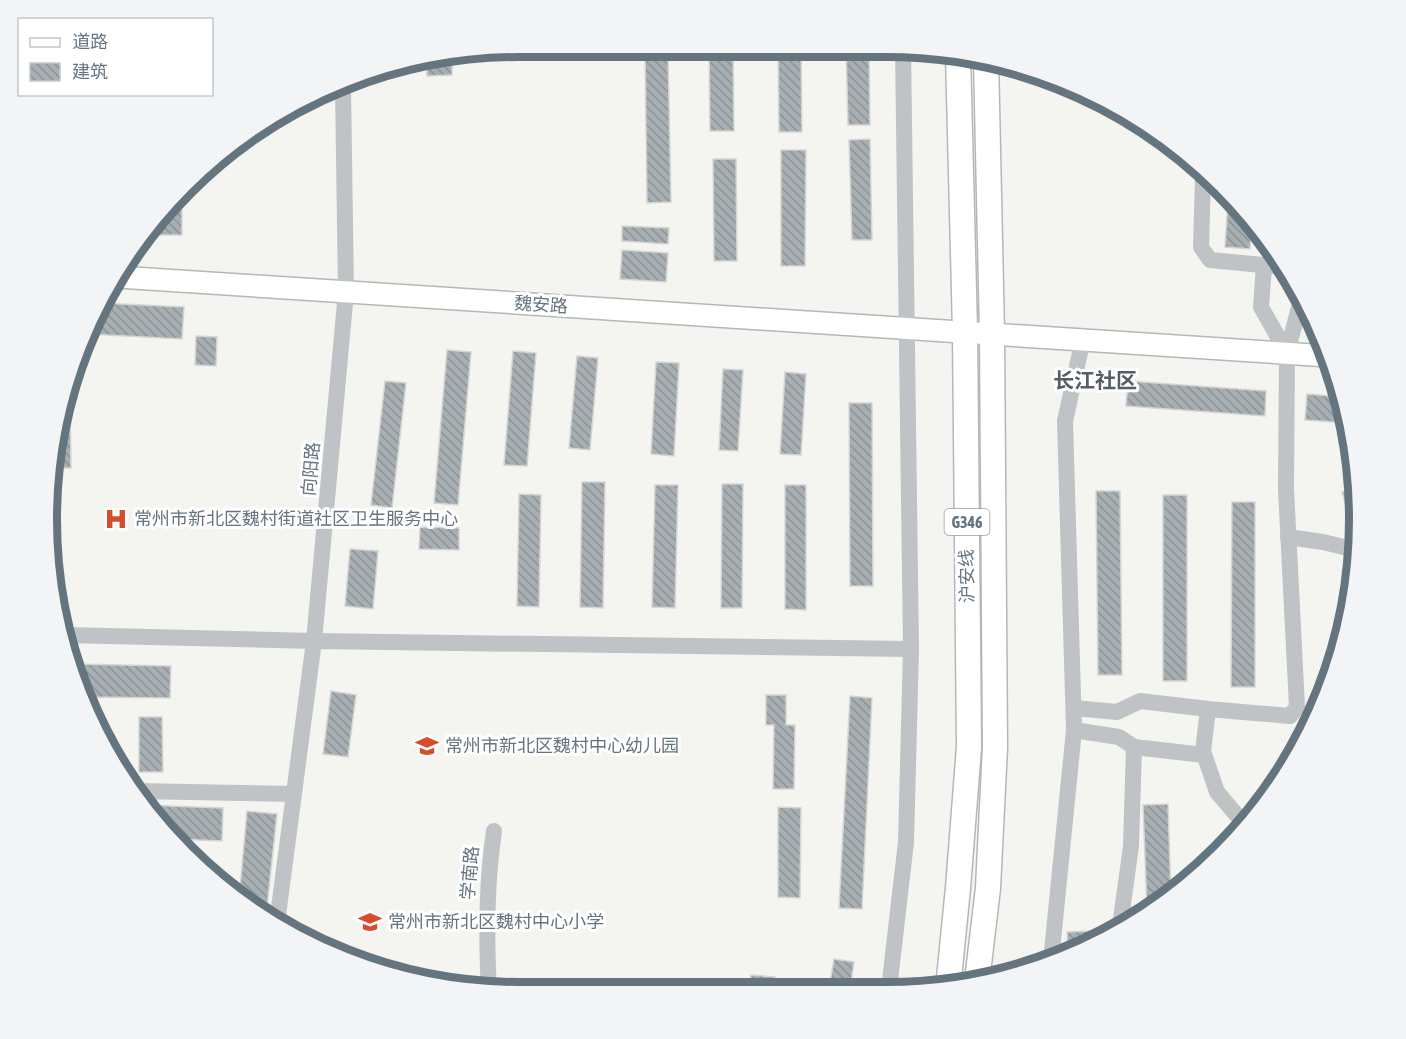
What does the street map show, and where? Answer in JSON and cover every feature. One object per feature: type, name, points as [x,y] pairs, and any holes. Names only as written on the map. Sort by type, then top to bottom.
[{"type":"highway","name":"沪安线","points":[[949,978],[969,747],[958,63]]},
{"type":"highway","name":"沪安线","points":[[978,973],[988,888],[995,747],[992,333],[986,68]]},
{"type":"main road","name":"魏安路","points":[[126,278],[1318,355]]},
{"type":"street","points":[[891,982],[906,842],[911,649],[903,58]]},
{"type":"street","name":"向阳路","points":[[279,914],[314,641],[346,292],[343,92]]},
{"type":"street","points":[[1203,182],[1201,247],[1210,260],[1273,266]]},
{"type":"street","points":[[1276,271],[1261,307],[1287,353]]},
{"type":"street","points":[[1074,708],[1117,712],[1140,701],[1290,716],[1297,707],[1286,489],[1287,353],[1298,310]]},
{"type":"street","points":[[1052,951],[1074,730],[1065,421],[1083,339]]},
{"type":"street","points":[[1288,537],[1348,548]]},
{"type":"street","points":[[72,635],[314,641],[911,649]]},
{"type":"street","points":[[1208,709],[1204,755],[1217,792],[1239,818]]},
{"type":"street","points":[[1119,736],[1122,710]]},
{"type":"street","points":[[1074,730],[1119,736],[1134,747],[1204,755]]},
{"type":"street","points":[[1121,918],[1131,846],[1134,747]]},
{"type":"street","points":[[147,792],[294,794]]},
{"type":"street","name":"学南路","points":[[489,981],[486,910],[494,831]]},
{"type":"building","points":[[645,57],[668,57],[671,202],[647,203]]},
{"type":"building","points":[[709,57],[733,57],[734,131],[710,131]]},
{"type":"building","points":[[778,57],[801,57],[802,132],[779,132]]},
{"type":"building","points":[[846,57],[869,57],[870,125],[848,125]]},
{"type":"building","points":[[452,62],[452,75],[427,76],[427,66]]},
{"type":"building","points":[[870,139],[872,240],[852,240],[849,140]]},
{"type":"building","points":[[781,150],[806,150],[805,266],[781,266]]},
{"type":"building","points":[[713,159],[736,159],[737,261],[714,261]]},
{"type":"building","points":[[182,204],[182,235],[155,235]]},
{"type":"building","points":[[1228,208],[1251,236],[1250,249],[1225,247]]},
{"type":"building","points":[[622,226],[669,228],[668,244],[622,241]]},
{"type":"building","points":[[622,250],[668,253],[666,282],[620,279]]},
{"type":"building","points":[[111,304],[184,307],[182,339],[96,334]]},
{"type":"building","points":[[196,336],[217,337],[216,366],[195,365]]},
{"type":"building","points":[[447,350],[471,352],[458,505],[434,503]]},
{"type":"building","points":[[513,351],[536,353],[527,466],[504,465]]},
{"type":"building","points":[[577,356],[598,358],[590,450],[569,448]]},
{"type":"building","points":[[656,362],[679,363],[674,456],[651,454]]},
{"type":"building","points":[[723,369],[743,370],[738,451],[719,450]]},
{"type":"building","points":[[785,372],[806,374],[801,455],[780,454]]},
{"type":"building","points":[[385,381],[406,383],[392,508],[371,505]]},
{"type":"building","points":[[1128,381],[1266,391],[1265,416],[1126,406]]},
{"type":"building","points":[[1307,394],[1332,396],[1338,422],[1305,420]]},
{"type":"building","points":[[849,403],[872,403],[873,586],[850,586]]},
{"type":"building","points":[[70,411],[71,468],[60,468]]},
{"type":"building","points":[[582,482],[605,482],[603,608],[580,607]]},
{"type":"building","points":[[722,484],[743,484],[742,608],[721,608]]},
{"type":"building","points":[[655,485],[678,485],[675,608],[652,607]]},
{"type":"building","points":[[785,485],[806,485],[806,610],[785,609]]},
{"type":"building","points":[[1348,490],[1349,515],[1342,492]]},
{"type":"building","points":[[1096,491],[1120,491],[1122,675],[1098,675]]},
{"type":"building","points":[[519,494],[541,495],[539,607],[517,606]]},
{"type":"building","points":[[1163,495],[1187,495],[1187,681],[1163,681]]},
{"type":"building","points":[[1232,502],[1255,502],[1255,687],[1231,687]]},
{"type":"building","points":[[420,527],[459,528],[459,550],[419,549]]},
{"type":"building","points":[[350,549],[378,551],[373,609],[345,606]]},
{"type":"building","points":[[81,664],[171,666],[170,698],[93,697]]},
{"type":"building","points":[[331,691],[356,695],[348,757],[323,754]]},
{"type":"building","points":[[766,695],[786,695],[786,725],[795,725],[794,789],[773,789],[774,725],[766,725]]},
{"type":"building","points":[[850,696],[872,698],[862,909],[839,908]]},
{"type":"building","points":[[139,717],[162,717],[163,772],[139,772]]},
{"type":"building","points":[[1168,804],[1171,884],[1147,901],[1143,805]]},
{"type":"building","points":[[157,806],[223,808],[222,841],[185,839]]},
{"type":"building","points":[[778,807],[801,808],[800,898],[778,897]]},
{"type":"building","points":[[247,811],[277,814],[267,907],[240,887]]},
{"type":"building","points":[[1089,931],[1089,935],[1068,945],[1067,932]]},
{"type":"building","points":[[834,959],[854,962],[851,982],[830,982]]},
{"type":"building","points":[[751,975],[775,977],[775,982],[750,982]]},
{"type":"place","name":"常州市新北区魏村街道社区卫生服务中心","points":[[116,519]]},
{"type":"place","name":"常州市新北区魏村中心幼儿园","points":[[427,746]]},
{"type":"place","name":"常州市新北区魏村中心小学","points":[[370,922]]},
{"type":"district","name":"长江社区","points":[[1095,381]]}]
